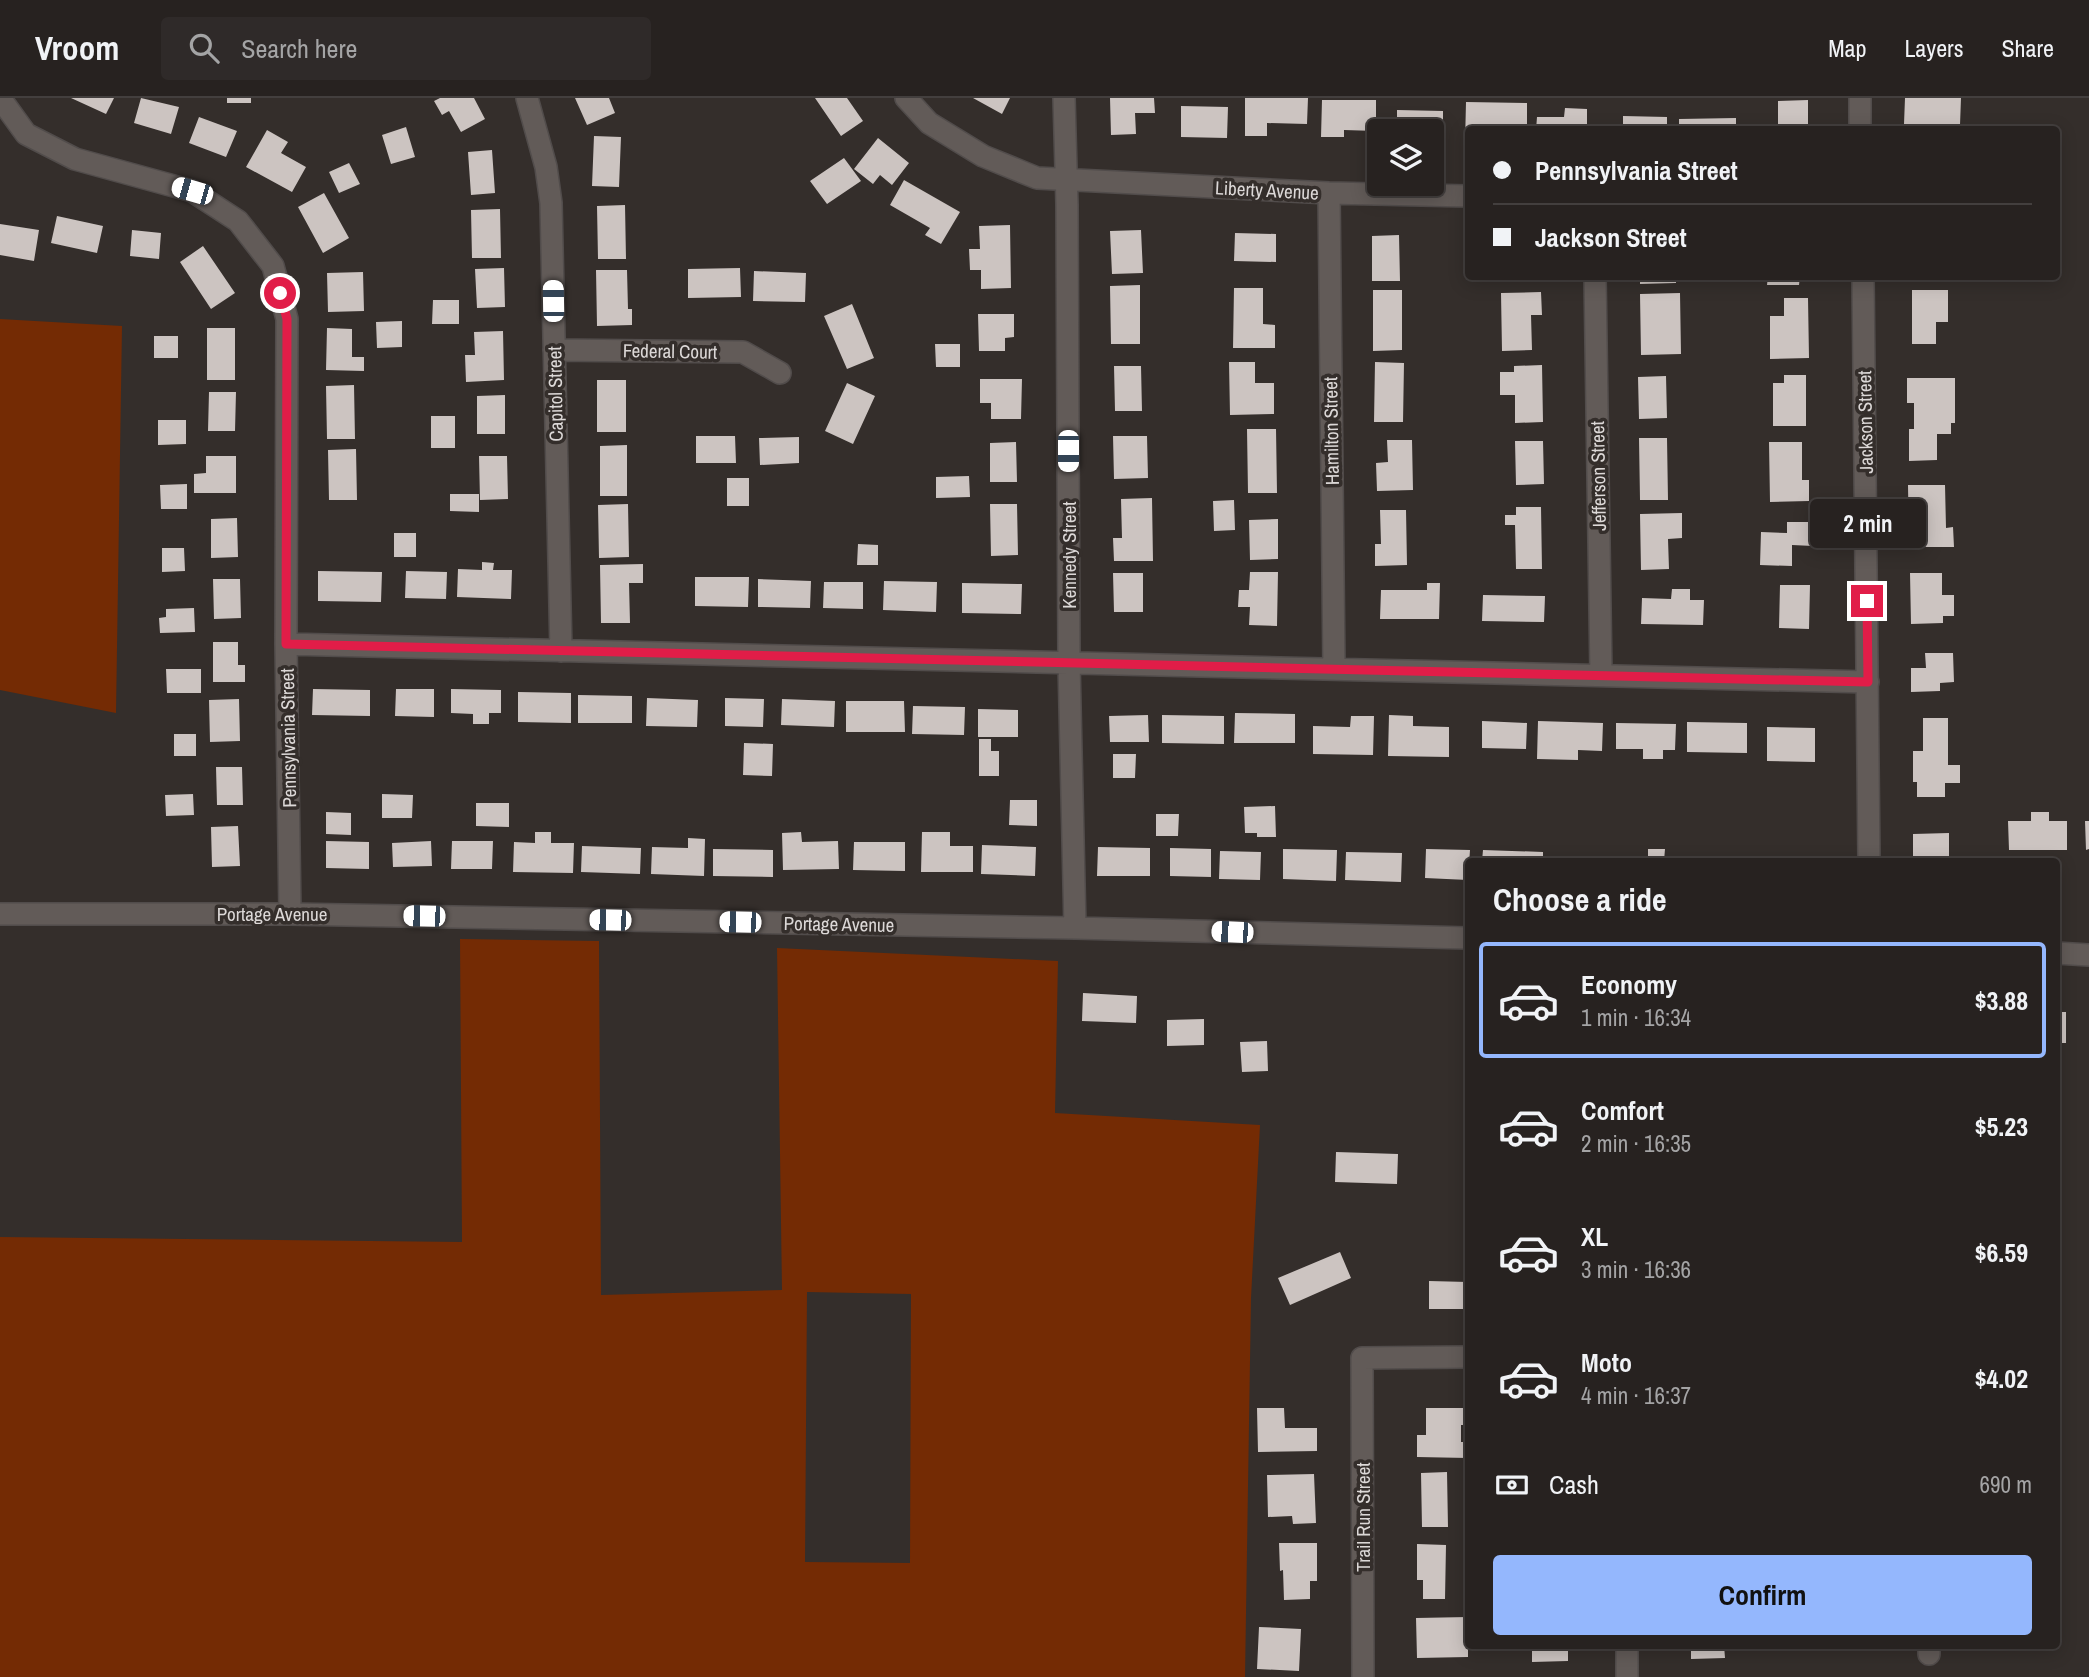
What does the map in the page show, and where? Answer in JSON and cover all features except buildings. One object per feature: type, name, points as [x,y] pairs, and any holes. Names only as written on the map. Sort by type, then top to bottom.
[{"type":"street","name":"Pennsylvania Street","points":[[0,98],[26,134],[75,159],[192,191],[238,220],[273,266],[287,319],[286,644],[290,914]]},
{"type":"street","name":"Capitol Street","points":[[527,98],[546,167],[551,204],[561,651]]},
{"type":"street","name":"Liberty Avenue","points":[[906,98],[929,122],[983,156],[1037,178],[1329,193],[1465,196]]},
{"type":"street","name":"Kennedy Street","points":[[1064,98],[1067,181],[1069,663],[1075,928]]},
{"type":"street","points":[[1860,98],[1860,126]]},
{"type":"street","name":"Hamilton Street","points":[[1329,193],[1334,669]]},
{"type":"street","name":"Jefferson Street","points":[[1595,280],[1601,676]]},
{"type":"street","name":"Jackson Street","points":[[1863,280],[1869,858]]},
{"type":"street","name":"Federal Court","points":[[554,350],[743,352],[780,373]]},
{"type":"street","points":[[286,644],[1868,682]]},
{"type":"street","name":"Portage Avenue","points":[[0,914],[290,914],[1465,938]]},
{"type":"street","points":[[2060,953],[2089,955]]},
{"type":"street","name":"Trail Run Street","points":[[1363,1677],[1362,1358],[1465,1357]]},
{"type":"street","points":[[1627,1649],[1627,1677]]},
{"type":"shaded area","points":[[0,319],[122,326],[116,713],[0,690]]},
{"type":"shaded area","points":[[460,939],[599,941],[601,1295],[782,1290],[777,948],[1058,961],[1055,1113],[1260,1125],[1251,1298],[1245,1677],[0,1677],[0,1237],[462,1242]],"holes":[[[807,1292],[911,1294],[910,1563],[805,1562]]]},
{"type":"route","points":[[280,293],[287,319],[286,644],[1868,682],[1867,601]]}]
